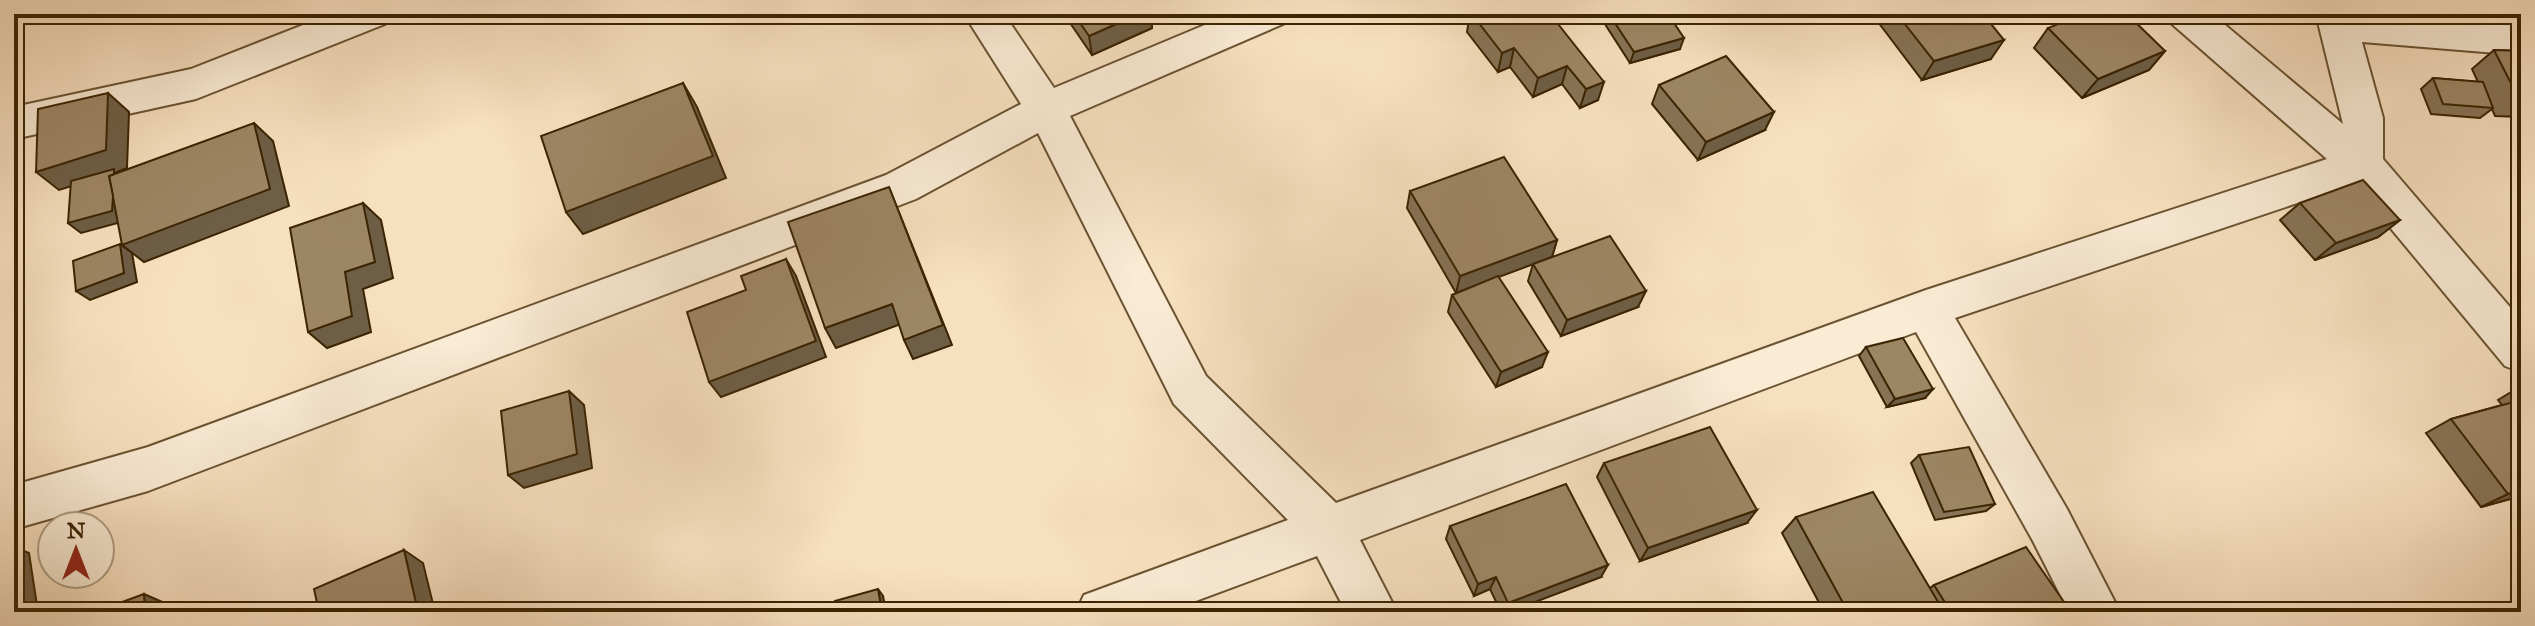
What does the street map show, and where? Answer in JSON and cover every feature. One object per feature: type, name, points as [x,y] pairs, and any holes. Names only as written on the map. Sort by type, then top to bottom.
[{"type":"street","points":[[14,123],[196,83],[371,14]]},
{"type":"street","points":[[983,14],[1046,109],[1190,390],[1328,528],[1372,612]]},
{"type":"street","points":[[14,507],[148,469],[901,187],[1046,109],[1269,14]]},
{"type":"street","points":[[2186,14],[2362,164],[2521,352]]},
{"type":"street","points":[[2362,164],[2363,118],[2338,20],[2521,40]]},
{"type":"street","points":[[1101,612],[1926,309],[2362,164]]},
{"type":"street","points":[[1926,309],[2050,525],[2095,612]]},
{"type":"building","points":[[1074,14],[1139,14],[1089,36]]},
{"type":"building","points":[[1472,14],[1550,14],[1604,82],[1586,89],[1567,66],[1538,78],[1514,48],[1502,53]]},
{"type":"building","points":[[1609,14],[1668,14],[1684,38],[1634,52]]},
{"type":"building","points":[[1897,14],[1983,14],[2004,40],[1934,61]]},
{"type":"building","points":[[2083,14],[2127,14],[2165,51],[2098,79],[2048,28]]},
{"type":"building","points":[[2494,50],[2521,51],[2521,97],[2518,97]]},
{"type":"building","points":[[1726,56],[1774,112],[1706,142],[1659,85]]},
{"type":"building","points":[[2433,78],[2483,82],[2493,108],[2443,104]]},
{"type":"building","points":[[683,83],[713,156],[566,212],[541,136]]},
{"type":"building","points":[[108,93],[106,150],[36,172],[38,109]]},
{"type":"building","points":[[254,123],[270,189],[122,245],[109,176]]},
{"type":"building","points":[[1504,157],[1557,240],[1460,276],[1410,191]]},
{"type":"building","points":[[114,169],[114,174],[109,176],[112,211],[68,223],[71,181]]},
{"type":"building","points":[[2363,180],[2400,220],[2336,243],[2300,203]]},
{"type":"building","points":[[889,187],[943,325],[904,340],[892,304],[825,328],[788,222]]},
{"type":"building","points":[[363,203],[375,262],[345,272],[352,316],[308,332],[290,228]]},
{"type":"building","points":[[1610,236],[1646,291],[1567,320],[1533,264]]},
{"type":"building","points":[[120,244],[124,273],[76,291],[73,261]]},
{"type":"building","points":[[786,259],[816,341],[709,382],[687,312],[746,290],[741,276]]},
{"type":"building","points":[[1498,276],[1548,352],[1501,372],[1452,295]]},
{"type":"building","points":[[1903,338],[1933,389],[1895,399],[1866,347]]},
{"type":"building","points":[[569,391],[577,454],[508,475],[501,411]]},
{"type":"building","points":[[2521,400],[2521,490],[2508,494],[2451,419]]},
{"type":"building","points":[[1710,427],[1757,510],[1648,548],[1604,463]]},
{"type":"building","points":[[1969,447],[1995,504],[1944,512],[1919,455]]},
{"type":"building","points":[[1566,484],[1608,565],[1508,603],[1496,577],[1478,584],[1450,526]]},
{"type":"building","points":[[1873,492],[1944,612],[1848,612],[1796,517]]},
{"type":"building","points":[[2026,547],[2071,612],[1951,612],[1934,585]]},
{"type":"building","points":[[404,550],[418,612],[319,612],[314,589]]},
{"type":"building","points":[[878,589],[882,612],[837,612],[835,601]]},
{"type":"building","points":[[144,594],[145,612],[95,612]]}]
